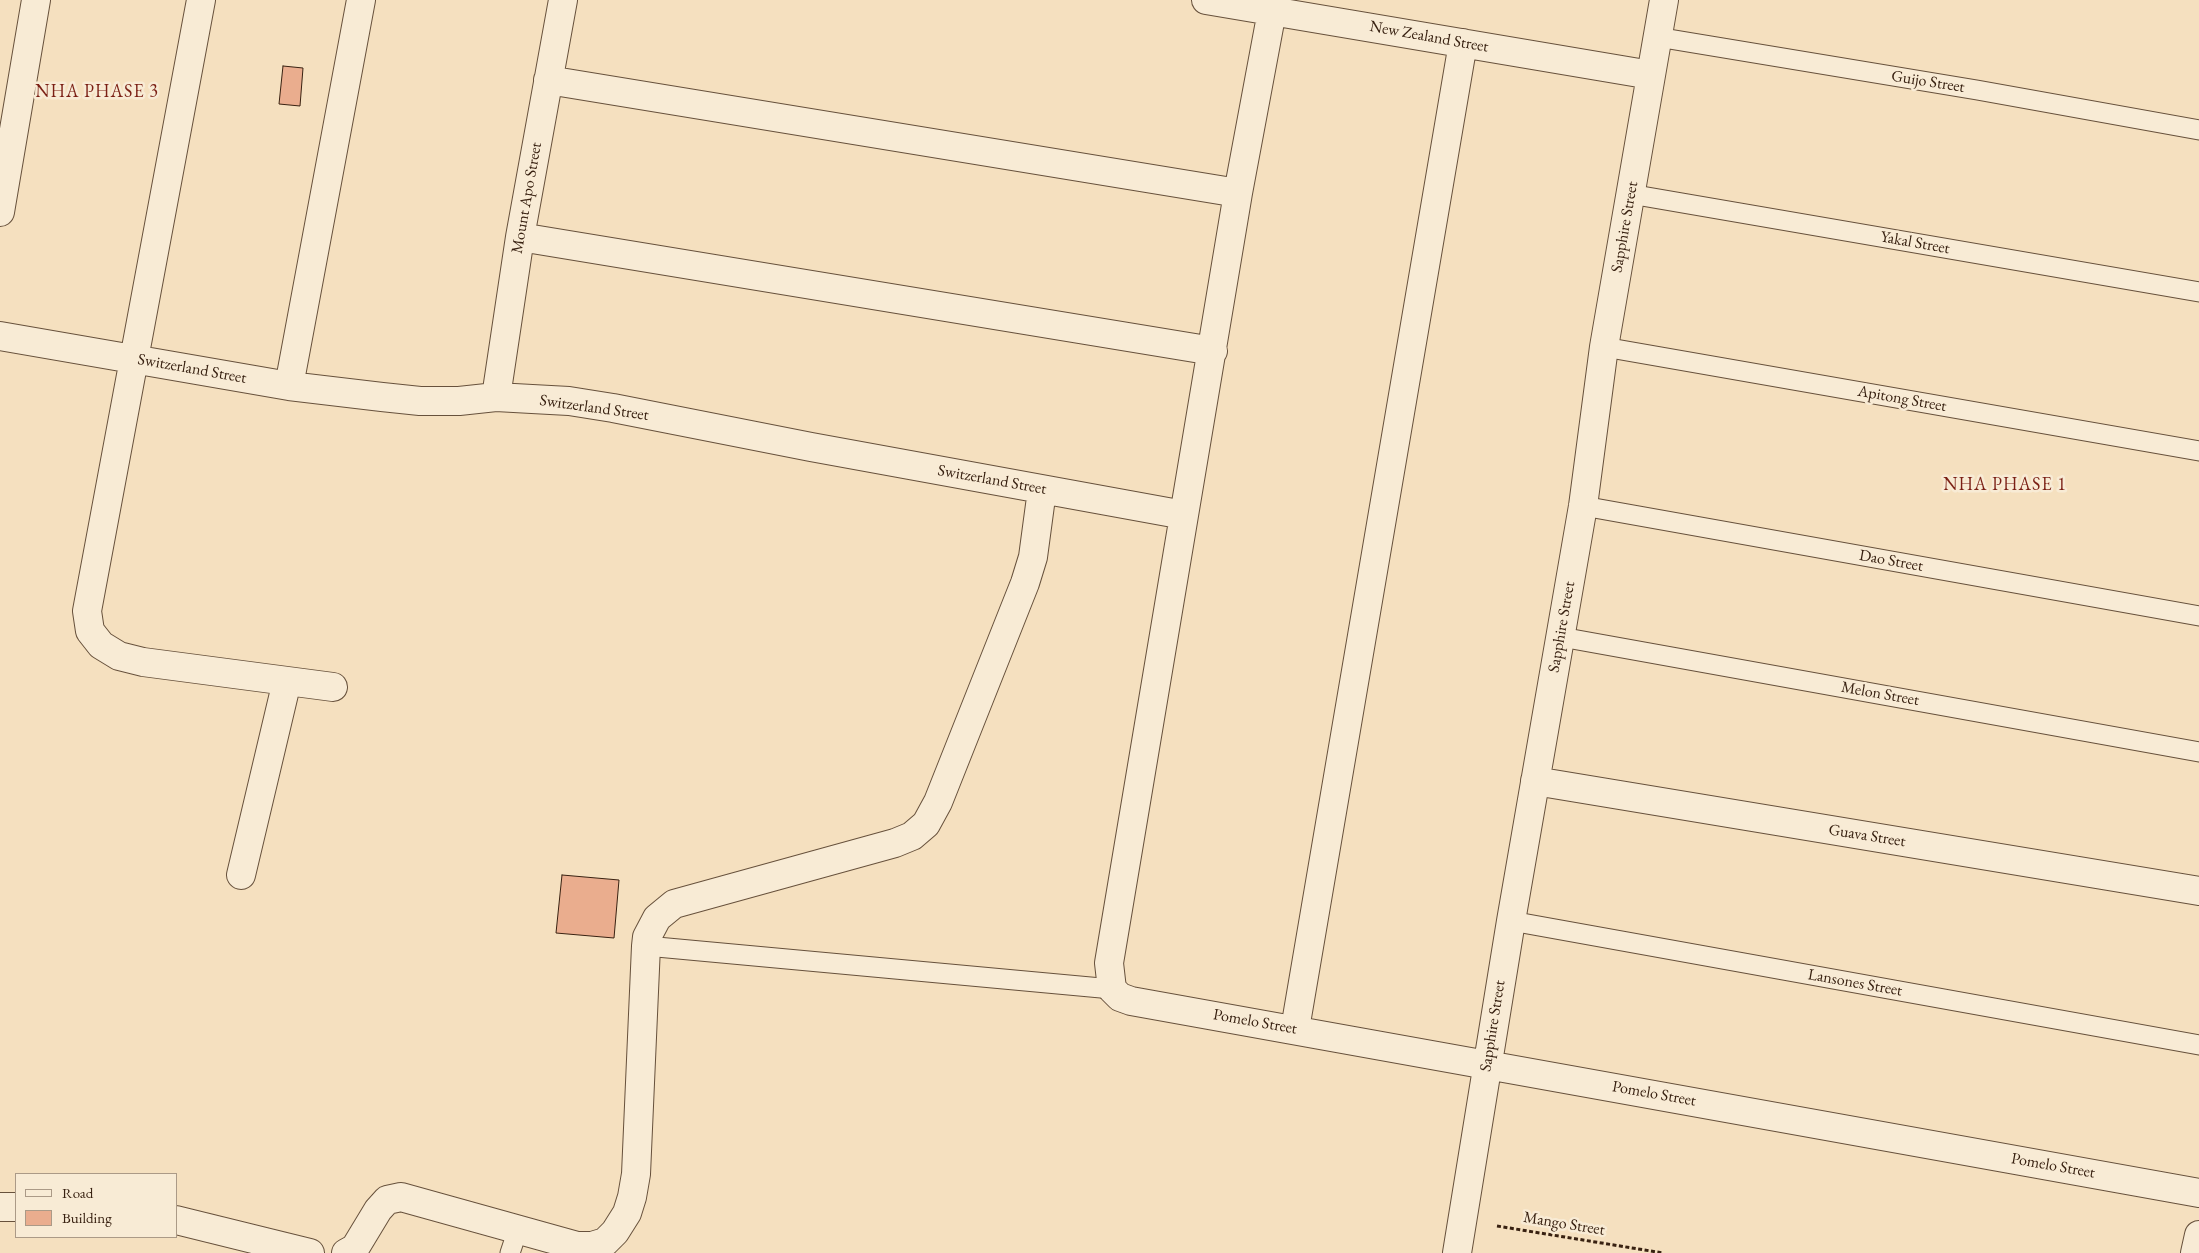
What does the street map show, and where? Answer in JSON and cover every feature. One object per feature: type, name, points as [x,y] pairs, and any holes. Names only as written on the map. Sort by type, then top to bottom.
[{"type":"street","points":[[0,212],[36,0]]},
{"type":"street","points":[[201,0],[88,611],[90,631],[101,645],[107,649],[119,656],[143,662],[333,687]]},
{"type":"street","points":[[288,386],[361,0]]},
{"type":"street","name":"Mount Apo Street","points":[[496,397],[520,237],[563,0]]},
{"type":"street","name":"New Zealand Street","points":[[1206,0],[1651,75]]},
{"type":"street","name":"Sapphire Street","points":[[1457,1253],[1487,1063],[1583,506],[1604,347],[1664,0]]},
{"type":"street","points":[[1112,989],[1108,963],[1213,351],[1238,193],[1272,11]]},
{"type":"street","points":[[1295,1029],[1464,43]]},
{"type":"street","points":[[548,80],[1238,193]]},
{"type":"street","points":[[520,237],[1213,351]]},
{"type":"street","name":"Switzerland Street","points":[[0,336],[288,386],[420,400],[459,400],[496,397],[569,401],[1184,515]]},
{"type":"street","points":[[346,1253],[355,1248],[378,1210],[387,1200],[401,1197],[514,1241],[592,1246],[605,1242],[615,1232],[627,1213],[636,1174],[646,946],[657,918],[674,904],[895,843],[912,836],[926,824],[938,802],[1025,583],[1032,557],[1042,490]]},
{"type":"street","points":[[241,875],[287,681]]},
{"type":"street","name":"Guava Street","points":[[1535,781],[2199,892]]},
{"type":"street","name":"Pomelo Street","points":[[1112,989],[1120,997],[1131,1001],[1487,1063],[2199,1193]]},
{"type":"street","points":[[0,1208],[15,1207]]},
{"type":"street","points":[[178,1220],[310,1253]]},
{"type":"street","points":[[2195,1253],[2199,1236]]},
{"type":"lane","name":"Guijo Street","points":[[1657,37],[1977,90],[2199,130]]},
{"type":"lane","name":"Yakal Street","points":[[1630,194],[2199,292]]},
{"type":"lane","name":"Apitong Street","points":[[1604,347],[2199,451]]},
{"type":"lane","name":"Dao Street","points":[[1583,506],[2199,616]]},
{"type":"lane","name":"Melon Street","points":[[1561,636],[2199,752]]},
{"type":"lane","name":"Lansones Street","points":[[1511,921],[2199,1046]]},
{"type":"lane","points":[[646,946],[1112,989]]},
{"type":"path","name":"Mango Street","points":[[1462,1220],[1663,1253]]},
{"type":"building","points":[[283,66],[303,68],[300,106],[279,104]]},
{"type":"building","points":[[562,875],[619,880],[614,938],[556,933]]},
{"type":"district","name":"NHA PHASE 3","points":[[97,92]]},
{"type":"district","name":"NHA PHASE 1","points":[[2005,485]]}]
